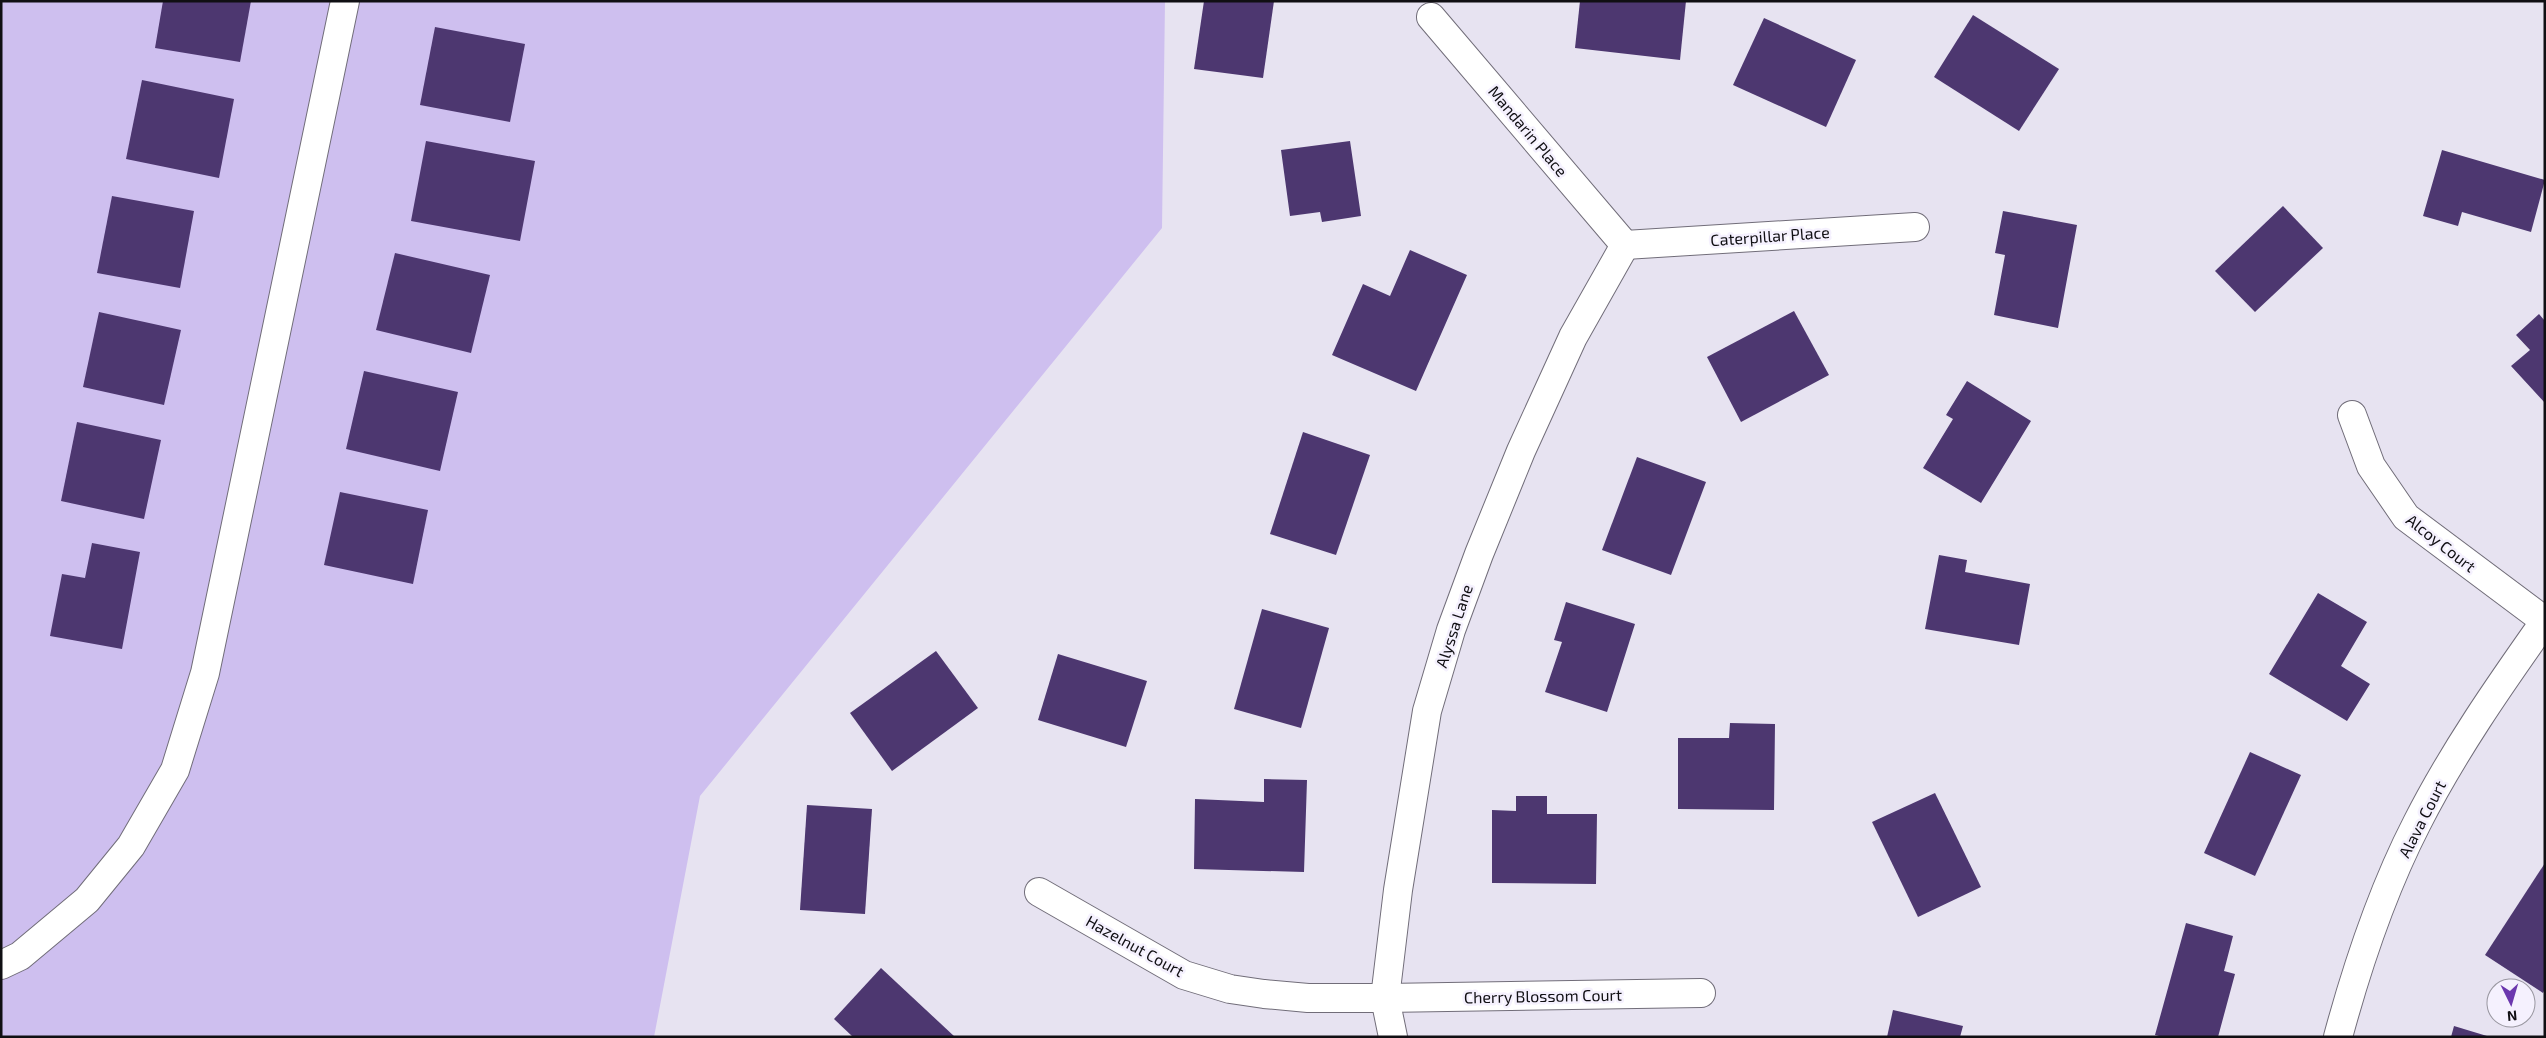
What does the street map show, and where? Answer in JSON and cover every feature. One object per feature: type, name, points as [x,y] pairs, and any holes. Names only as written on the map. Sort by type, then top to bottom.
[{"type":"street","points":[[1,965],[20,956],[87,900],[131,846],[175,770],[205,674],[346,1]]},
{"type":"street","name":"Mandarin Place","points":[[1431,17],[1625,245]]},
{"type":"street","name":"Caterpillar Place","points":[[1625,245],[1915,227]]},
{"type":"street","name":"Alyssa Lane","points":[[1393,1037],[1386,998],[1398,890],[1427,712],[1451,630],[1478,554],[1521,451],[1573,337],[1625,245]]},
{"type":"street","name":"Alcoy Court","points":[[2352,414],[2371,466],[2406,517],[2545,621]]},
{"type":"street","name":"Alava Court","points":[[2338,1037],[2354,978],[2377,913],[2417,823],[2469,732],[2545,621]]},
{"type":"street","name":"Hazelnut Court","points":[[1040,892],[1184,976],[1230,988],[1264,994],[1308,998],[1386,998]]},
{"type":"street","name":"Cherry Blossom Court","points":[[1386,998],[1701,993]]},
{"type":"shaded area","points":[[3,1],[1165,1],[1162,228],[700,796],[654,1037],[1,1037],[1,4]]},
{"type":"building","points":[[163,1],[251,1],[240,62],[155,48]]},
{"type":"building","points":[[1204,1],[1274,1],[1263,78],[1194,69]]},
{"type":"building","points":[[1580,1],[1686,1],[1680,60],[1575,48]]},
{"type":"building","points":[[1973,15],[2059,69],[2019,131],[1934,77]]},
{"type":"building","points":[[1764,18],[1856,60],[1826,127],[1733,85]]},
{"type":"building","points":[[435,27],[525,44],[510,122],[420,105]]},
{"type":"building","points":[[142,80],[234,99],[219,178],[126,159]]},
{"type":"building","points":[[426,141],[535,161],[520,241],[411,221]]},
{"type":"building","points":[[1350,141],[1361,216],[1322,222],[1320,212],[1290,216],[1281,150]]},
{"type":"building","points":[[2442,150],[2545,180],[2531,232],[2462,212],[2458,226],[2423,216]]},
{"type":"building","points":[[112,196],[194,211],[180,288],[97,273]]},
{"type":"building","points":[[2283,206],[2323,248],[2255,312],[2215,271]]},
{"type":"building","points":[[2003,211],[2077,225],[2058,328],[1994,315],[2005,255],[1995,253]]},
{"type":"building","points":[[1410,250],[1467,275],[1416,391],[1332,355],[1363,284],[1390,296]]},
{"type":"building","points":[[395,253],[490,275],[471,353],[376,330]]},
{"type":"building","points":[[1794,311],[1829,375],[1741,422],[1707,357]]},
{"type":"building","points":[[99,312],[181,330],[164,405],[83,387]]},
{"type":"building","points":[[2539,314],[2545,321],[2545,403],[2511,366],[2530,350],[2516,335]]},
{"type":"building","points":[[364,371],[458,392],[440,471],[346,449]]},
{"type":"building","points":[[1967,381],[2031,421],[1981,503],[1923,468],[1953,419],[1946,415]]},
{"type":"building","points":[[77,422],[161,440],[144,519],[61,501]]},
{"type":"building","points":[[1303,432],[1370,455],[1336,555],[1270,534]]},
{"type":"building","points":[[1637,457],[1706,482],[1671,575],[1602,550]]},
{"type":"building","points":[[340,492],[428,510],[413,584],[324,565]]},
{"type":"building","points":[[92,543],[140,552],[122,649],[50,636],[62,574],[85,578]]},
{"type":"building","points":[[1939,555],[1967,560],[1965,572],[2030,584],[2019,645],[1925,629]]},
{"type":"building","points":[[2318,593],[2367,622],[2341,666],[2370,684],[2347,721],[2269,674]]},
{"type":"building","points":[[1566,602],[1635,624],[1607,712],[1545,692],[1562,642],[1554,640]]},
{"type":"building","points":[[1262,609],[1329,628],[1301,728],[1234,709]]},
{"type":"building","points":[[936,651],[978,708],[892,771],[850,713]]},
{"type":"building","points":[[1058,654],[1147,681],[1126,747],[1038,720]]},
{"type":"building","points":[[1730,723],[1775,724],[1774,810],[1678,809],[1678,738],[1729,738]]},
{"type":"building","points":[[2250,752],[2301,775],[2255,876],[2204,853]]},
{"type":"building","points":[[1264,779],[1307,780],[1304,872],[1194,869],[1195,799],[1264,802]]},
{"type":"building","points":[[1935,793],[1981,887],[1918,917],[1872,822]]},
{"type":"building","points":[[1516,796],[1547,796],[1547,814],[1597,814],[1596,884],[1492,883],[1492,810],[1516,811]]},
{"type":"building","points":[[807,805],[872,809],[865,914],[800,910]]},
{"type":"building","points":[[2545,863],[2545,989],[2543,993],[2536,988],[2536,978],[2520,978],[2485,955]]},
{"type":"building","points":[[2186,923],[2233,936],[2224,971],[2235,974],[2218,1037],[2163,1037],[2155,1035]]},
{"type":"building","points":[[881,968],[955,1037],[853,1037],[834,1019]]},
{"type":"building","points":[[1893,1010],[1963,1026],[1960,1037],[1887,1037]]},
{"type":"building","points":[[2454,1026],[2487,1036],[2487,1037],[2451,1037]]}]
